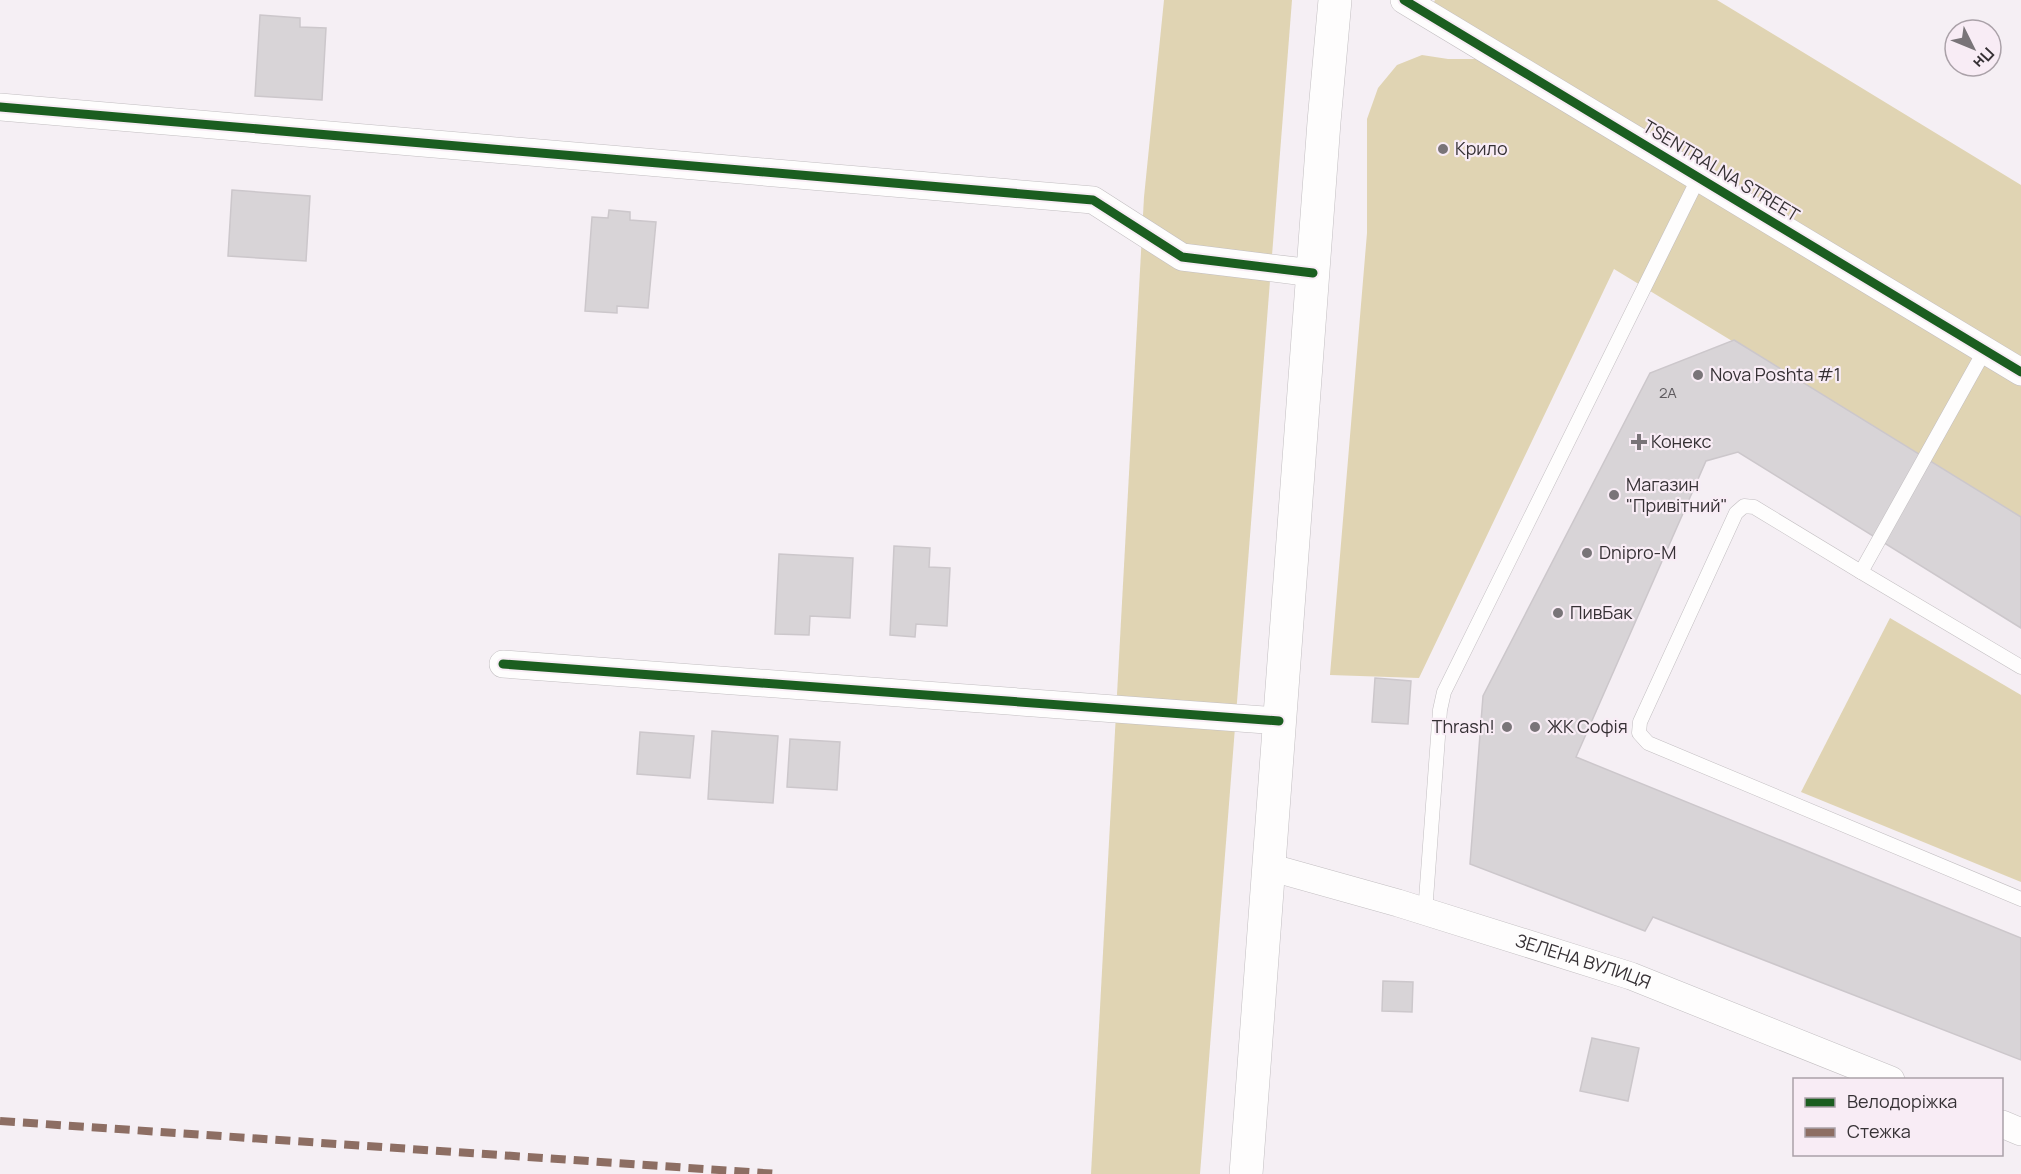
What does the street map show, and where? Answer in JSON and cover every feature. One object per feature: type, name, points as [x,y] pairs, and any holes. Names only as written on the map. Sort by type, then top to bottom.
[{"type":"main road","points":[[1246,1174],[1335,0]]},
{"type":"street","name":"TSENTRALNA STREET","points":[[1404,0],[2021,372]]},
{"type":"street","points":[[0,107],[1093,200],[1182,257],[1313,273]]},
{"type":"street","points":[[503,664],[1279,721]]},
{"type":"street","name":"ЗЕЛЕНА ВУЛИЦЯ","points":[[1269,867],[1398,903],[1631,976],[1886,1078]]},
{"type":"street","points":[[2003,1125],[2021,1132]]},
{"type":"lane","points":[[1425,913],[1440,710],[1444,692],[1699,177]]},
{"type":"lane","points":[[1861,572],[1985,350]]},
{"type":"lane","points":[[2021,667],[1754,507],[1744,506],[1736,513],[1726,534],[1640,722],[1639,733],[1648,744],[2021,899]]},
{"type":"shaded area","points":[[1164,0],[1292,0],[1200,1174],[1091,1174],[1144,197]]},
{"type":"shaded area","points":[[1435,0],[1717,0],[2021,185],[2021,517],[1614,269],[1419,678],[1330,675],[1367,233],[1367,119],[1378,88],[1397,65],[1422,55],[1448,59],[1503,59],[1428,15]]},
{"type":"shaded area","points":[[1890,618],[2021,695],[2021,882],[1801,792]]},
{"type":"building","points":[[260,15],[300,18],[300,27],[326,28],[322,100],[255,96]]},
{"type":"building","points":[[232,190],[310,196],[306,261],[228,256]]},
{"type":"building","points":[[609,210],[630,212],[630,220],[656,222],[648,308],[617,306],[617,313],[585,311],[592,217],[608,218]]},
{"type":"building","name":"ЖК Софія","points":[[1734,340],[2021,517],[2021,628],[1738,452],[1706,461],[1576,757],[2021,938],[2021,1060],[1653,917],[1645,931],[1470,864],[1483,696],[1650,373]]},
{"type":"building","points":[[894,546],[930,548],[929,567],[950,568],[947,626],[916,624],[915,637],[890,635]]},
{"type":"building","points":[[779,554],[853,558],[850,618],[810,616],[809,635],[775,634]]},
{"type":"building","points":[[1375,678],[1411,681],[1408,724],[1372,722]]},
{"type":"building","points":[[712,731],[778,736],[773,803],[708,799]]},
{"type":"building","points":[[640,732],[694,736],[690,778],[637,774]]},
{"type":"building","points":[[790,739],[840,742],[837,790],[787,787]]},
{"type":"building","points":[[1383,981],[1413,982],[1412,1012],[1382,1011]]},
{"type":"building","points":[[1592,1038],[1639,1048],[1628,1101],[1580,1091]]},
{"type":"marked path","points":[[0,1121],[778,1174]]},
{"type":"cycle path","points":[[1404,0],[2021,372]]},
{"type":"cycle path","points":[[0,107],[1093,200],[1182,257],[1313,273]]},
{"type":"cycle path","points":[[503,664],[1279,721]]},
{"type":"place","name":"Крило","points":[[1443,149]]},
{"type":"place","name":"Nova Poshta #1","points":[[1698,375]]},
{"type":"place","name":"Конекс","points":[[1639,442]]},
{"type":"place","name":"Магазин \"Привітний\"","points":[[1614,495]]},
{"type":"place","name":"Dnipro-M","points":[[1587,553]]},
{"type":"place","name":"ПивБак","points":[[1558,613]]},
{"type":"place","name":"Thrash!","points":[[1507,727]]},
{"type":"place","name":"ЖК Софія","points":[[1535,727]]}]
